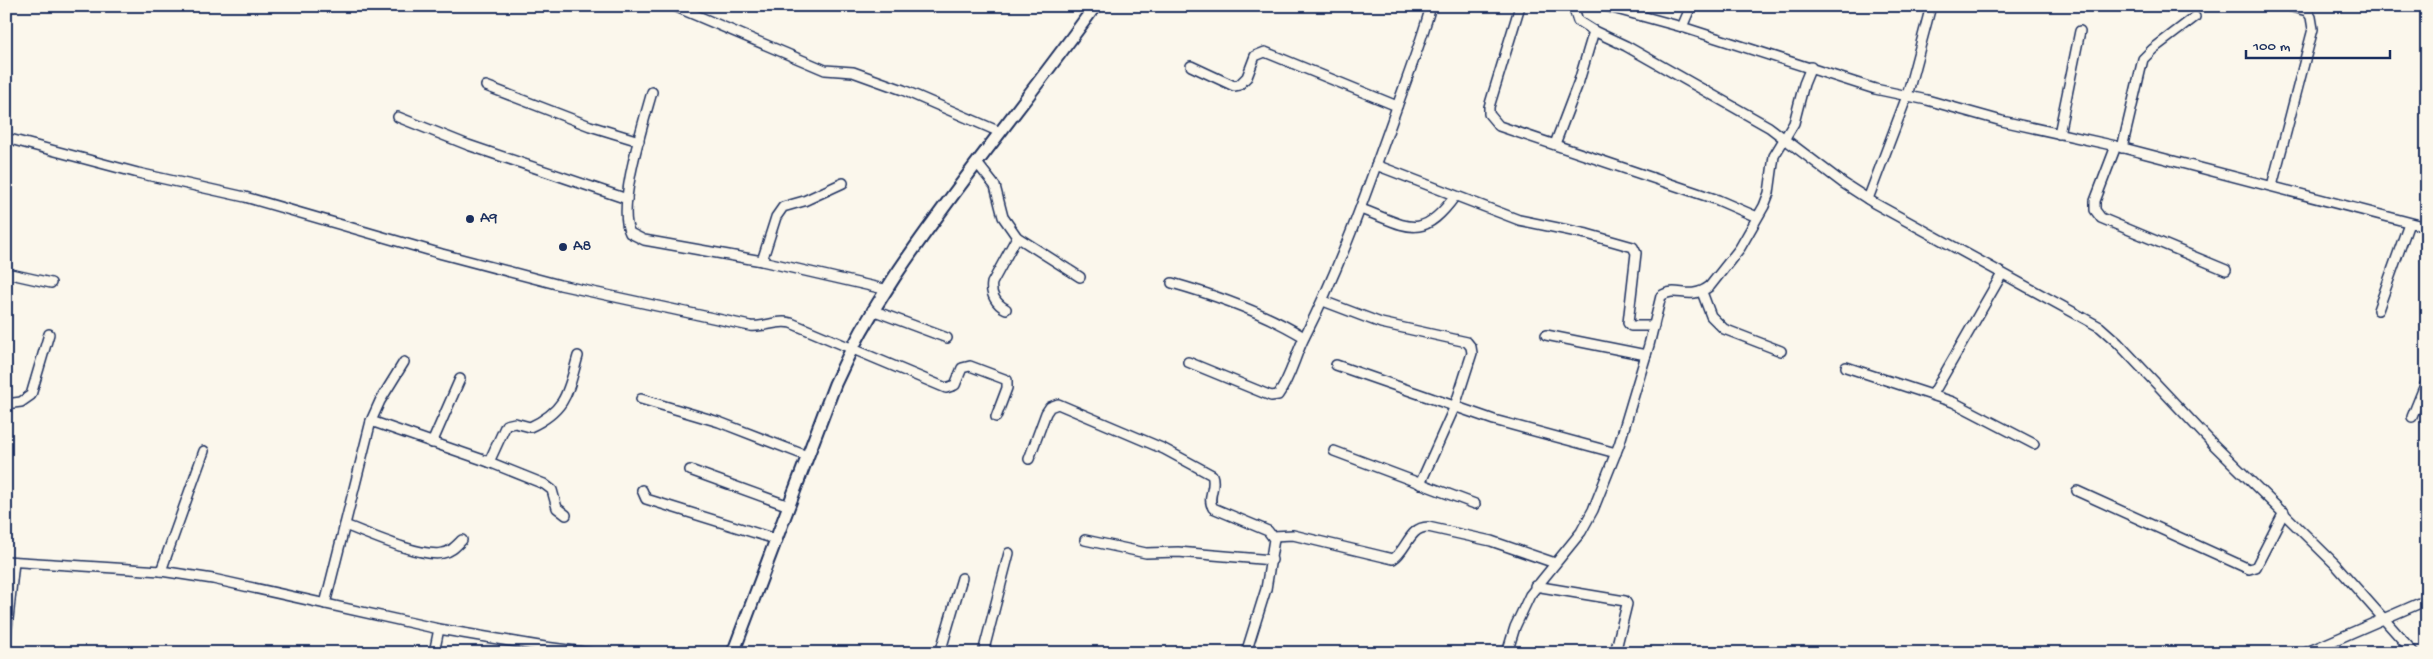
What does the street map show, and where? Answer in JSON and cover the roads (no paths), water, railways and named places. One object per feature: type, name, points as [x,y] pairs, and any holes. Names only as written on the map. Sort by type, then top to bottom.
[{"type":"street","points":[[674,6],[825,70],[853,72],[903,90],[1000,132]]},
{"type":"street","points":[[732,653],[775,539],[852,347],[872,310],[884,290],[977,163],[1095,6]]},
{"type":"street","points":[[1188,362],[1271,396],[1278,395],[1284,387],[1304,337],[1323,301],[1361,209],[1419,50],[1431,6]]},
{"type":"street","points":[[1520,6],[1489,107],[1489,114],[1499,126],[1718,200],[1757,218]]},
{"type":"street","points":[[1573,6],[1578,21],[1660,64],[1785,138],[1827,172],[1868,199],[2100,327],[2118,343],[2214,445],[2284,512],[2385,618],[2414,653]]},
{"type":"street","points":[[1605,6],[1682,27],[1875,89],[2002,121],[2119,147],[2427,227]]},
{"type":"street","points":[[1682,27],[1690,6]]},
{"type":"street","points":[[1868,199],[1907,96],[1931,6]]},
{"type":"street","points":[[2272,186],[2313,29],[2311,17],[2307,11],[2288,6]]},
{"type":"street","points":[[2195,16],[2152,49],[2143,59],[2119,147],[2096,201],[2095,210],[2101,218],[2226,270]]},
{"type":"street","points":[[1555,144],[1579,81],[1594,31]]},
{"type":"street","points":[[2059,134],[2080,31]]},
{"type":"street","points":[[1191,66],[1234,86],[1239,85],[1247,78],[1255,56],[1265,52],[1397,106]]},
{"type":"street","points":[[1507,653],[1521,614],[1535,586],[1586,526],[1616,453],[1646,355],[1659,300],[1664,294],[1676,292],[1694,295],[1702,292],[1710,286],[1740,248],[1769,193],[1774,156],[1794,123],[1804,84],[1811,67]]},
{"type":"street","points":[[486,86],[590,126],[639,141]]},
{"type":"street","points":[[652,92],[639,141],[627,199],[627,227],[636,237],[762,261],[884,290]]},
{"type":"street","points":[[398,117],[468,145],[627,199]]},
{"type":"street","points":[[6,138],[138,173],[236,195],[442,254],[560,285],[750,326],[761,327],[785,321],[852,347],[946,388],[955,385],[962,368],[966,366],[1004,379],[1008,384],[996,418]]},
{"type":"street","points":[[977,163],[995,186],[1003,217],[1017,237],[1080,277]]},
{"type":"street","points":[[1376,166],[1519,220],[1587,234],[1633,247],[1636,253],[1628,323],[1631,326],[1654,326]]},
{"type":"street","points":[[762,261],[776,217],[783,207],[804,201],[843,183]]},
{"type":"street","points":[[1361,209],[1414,228],[1431,222],[1444,212],[1455,196]]},
{"type":"street","points":[[2378,310],[2409,223]]},
{"type":"street","points":[[1006,309],[998,304],[991,289],[992,283],[1017,237]]},
{"type":"street","points":[[6,273],[51,282]]},
{"type":"street","points":[[1933,394],[2002,274]]},
{"type":"street","points":[[1172,283],[1278,320],[1304,337]]},
{"type":"street","points":[[1702,292],[1707,310],[1715,322],[1724,329],[1781,350]]},
{"type":"street","points":[[1323,301],[1381,323],[1467,342],[1471,347],[1472,353],[1455,406],[1420,484]]},
{"type":"street","points":[[872,310],[947,338]]},
{"type":"street","points":[[6,404],[21,402],[31,395],[49,334]]},
{"type":"street","points":[[1546,335],[1646,355]]},
{"type":"street","points":[[489,462],[506,425],[514,423],[530,427],[560,406],[566,396],[578,356]]},
{"type":"street","points":[[326,604],[371,422],[380,401],[404,362]]},
{"type":"street","points":[[1336,365],[1494,420],[1616,453]]},
{"type":"street","points":[[1846,367],[1954,402],[2034,444]]},
{"type":"street","points":[[432,443],[460,378]]},
{"type":"street","points":[[2412,417],[2427,380]]},
{"type":"street","points":[[641,398],[719,422],[808,456]]},
{"type":"street","points":[[1029,459],[1046,413],[1054,404],[1063,405],[1164,449],[1210,473],[1214,482],[1210,499],[1213,508],[1268,531],[1273,536],[1272,560],[1266,589],[1246,653]]},
{"type":"street","points":[[371,422],[489,462],[550,488],[557,508],[566,515]]},
{"type":"street","points":[[161,571],[204,451]]},
{"type":"street","points":[[1334,451],[1475,504]]},
{"type":"street","points":[[690,470],[789,506]]},
{"type":"street","points":[[642,490],[646,499],[775,539]]},
{"type":"street","points":[[2077,491],[2249,570],[2256,567],[2284,512]]},
{"type":"street","points":[[345,525],[392,544],[436,554],[447,552],[462,540]]},
{"type":"street","points":[[1273,536],[1293,535],[1394,560],[1415,531],[1428,528],[1491,541],[1555,563]]},
{"type":"street","points":[[1085,540],[1146,553],[1178,552],[1272,560]]},
{"type":"street","points":[[982,653],[1009,554]]},
{"type":"street","points":[[6,638],[10,562],[161,571],[213,580],[439,629],[591,653]]},
{"type":"street","points":[[940,653],[962,578]]},
{"type":"street","points":[[1535,586],[1625,600],[1627,604],[1615,653]]},
{"type":"street","points":[[2305,653],[2427,600]]},
{"type":"street","points":[[434,653],[439,629]]},
{"type":"place","name":"A9","points":[[470,219]]},
{"type":"place","name":"A8","points":[[563,247]]}]
